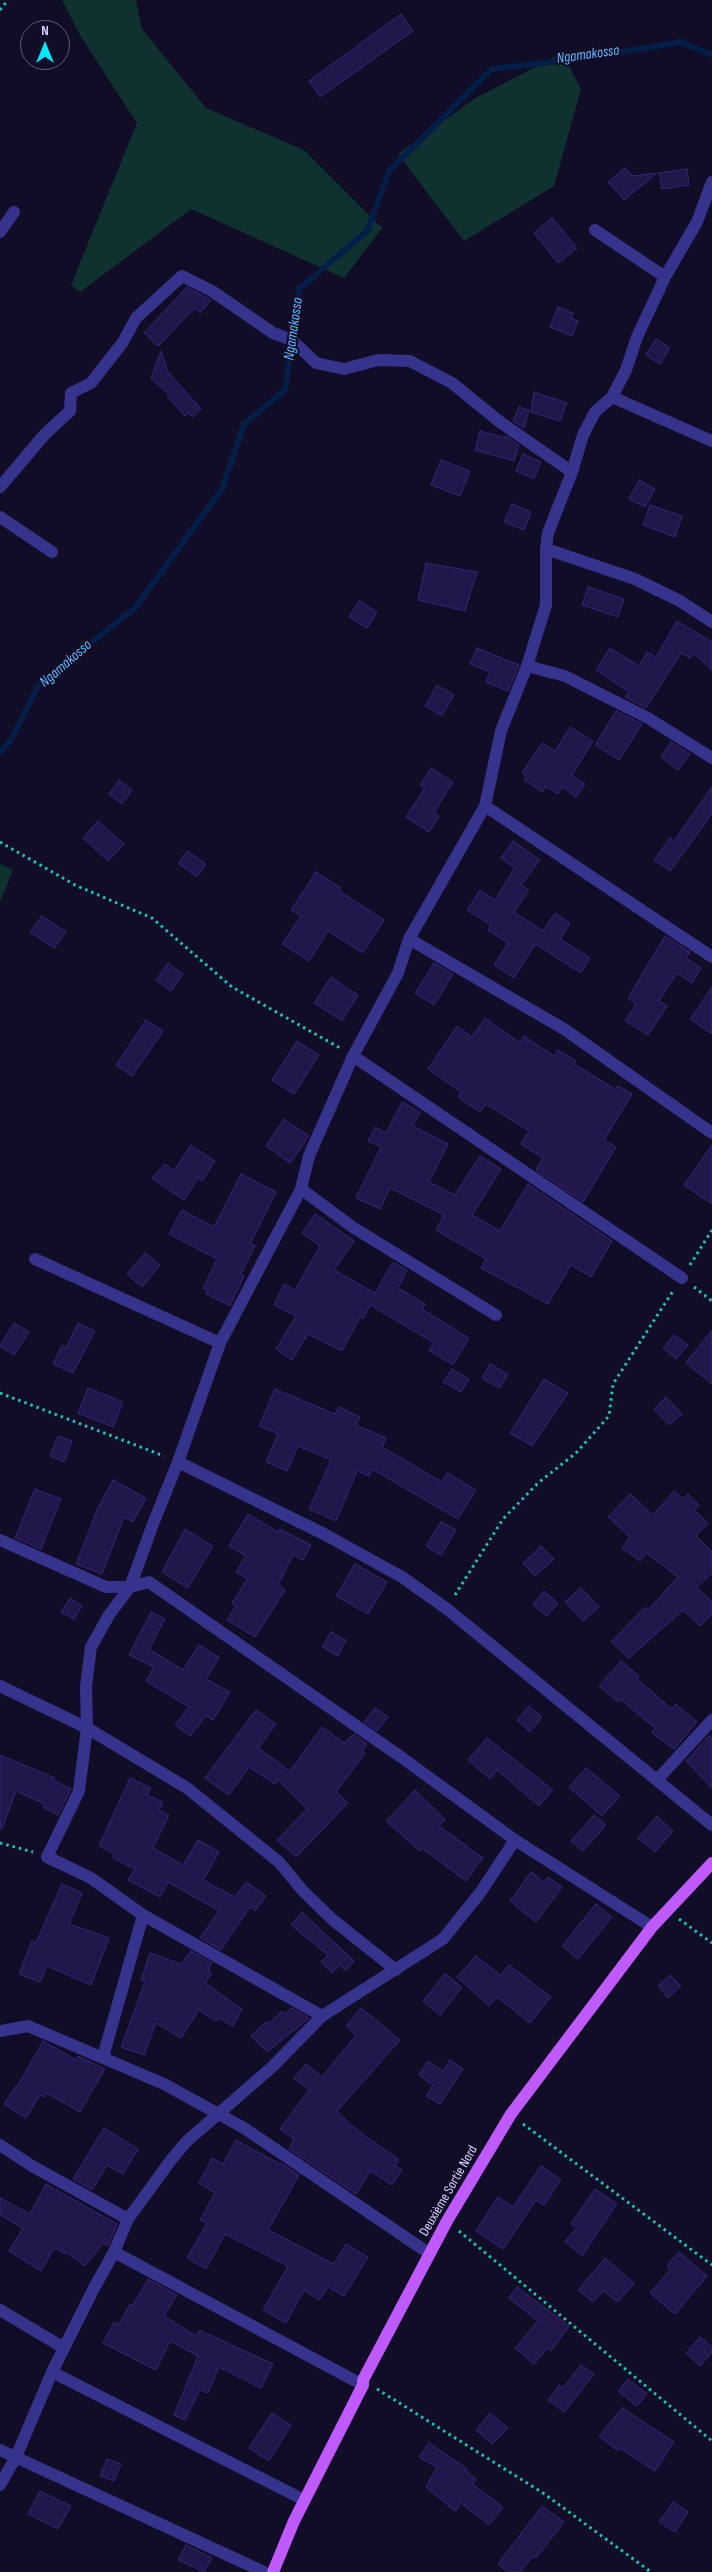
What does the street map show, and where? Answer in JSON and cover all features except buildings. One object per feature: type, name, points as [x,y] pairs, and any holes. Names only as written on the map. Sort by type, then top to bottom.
[{"type":"main road","name":"Deuxième Sortie Nord","points":[[273,2572],[304,2500],[447,2220],[511,2114],[652,1927],[712,1863]]},
{"type":"street","points":[[322,2016],[264,1981],[144,1915],[91,1878],[47,1857],[79,1791],[87,1728],[86,1687],[91,1647],[109,1615],[130,1587],[178,1462],[220,1343],[301,1189],[309,1156],[354,1056],[398,973],[409,939],[485,806],[501,731],[527,666],[546,605],[546,549],[548,533],[572,472],[583,435],[595,412],[612,397],[665,277],[697,222],[712,182]]},
{"type":"street","points":[[0,232],[14,212]]},
{"type":"street","points":[[595,230],[665,277]]},
{"type":"street","points":[[0,487],[45,434],[70,411],[71,393],[91,383],[123,342],[136,318],[182,276],[212,291],[273,333],[292,340],[316,362],[344,369],[378,360],[410,361],[452,383],[500,422],[572,472]]},
{"type":"street","points":[[612,397],[712,441]]},
{"type":"street","points":[[0,517],[52,552]]},
{"type":"street","points":[[546,549],[636,579],[680,601],[712,622]]},
{"type":"street","points":[[527,666],[565,676],[582,684],[648,718],[712,758]]},
{"type":"street","points":[[485,806],[712,957]]},
{"type":"street","points":[[409,939],[564,1029],[712,1133]]},
{"type":"street","points":[[354,1056],[682,1278]]},
{"type":"street","points":[[301,1189],[354,1228],[496,1315]]},
{"type":"street","points":[[35,1259],[220,1343]]},
{"type":"street","points":[[178,1462],[363,1554],[402,1577],[447,1608],[712,1825]]},
{"type":"street","points":[[0,1540],[106,1586],[130,1587],[149,1582],[401,1756],[515,1840],[652,1927]]},
{"type":"street","points":[[0,1686],[87,1728],[187,1788],[278,1862],[303,1891],[333,1920],[396,1970]]},
{"type":"street","points":[[657,1780],[712,1720]]},
{"type":"street","points":[[0,2484],[16,2457],[52,2372],[114,2252],[128,2219],[170,2160],[186,2142],[272,2067],[322,2016],[443,1939],[480,1893],[515,1840]]},
{"type":"street","points":[[102,2057],[144,1915]]},
{"type":"street","points":[[0,2031],[28,2026],[164,2084],[218,2113],[311,2172],[430,2254]]},
{"type":"street","points":[[0,2145],[32,2166],[128,2219]]},
{"type":"street","points":[[114,2252],[363,2382]]},
{"type":"street","points":[[0,2310],[64,2348]]},
{"type":"street","points":[[52,2372],[304,2500]]},
{"type":"street","points":[[0,2450],[264,2572]]},
{"type":"path","points":[[0,10],[8,0]]},
{"type":"path","points":[[0,842],[75,885],[152,918],[232,987],[354,1056]]},
{"type":"path","points":[[447,1608],[503,1520],[538,1483],[576,1453],[609,1416],[613,1384],[712,1230]]},
{"type":"path","points":[[682,1278],[712,1301]]},
{"type":"path","points":[[0,1393],[178,1462]]},
{"type":"path","points":[[0,1843],[47,1857]]},
{"type":"path","points":[[668,1911],[712,1943]]},
{"type":"path","points":[[511,2114],[712,2265]]},
{"type":"path","points":[[447,2220],[712,2441]]},
{"type":"path","points":[[363,2382],[543,2493],[651,2572]]},
{"type":"green space","points":[[62,0],[136,0],[142,29],[206,108],[304,150],[382,228],[344,278],[191,209],[80,292],[71,285],[137,123],[81,37]]},
{"type":"green space","points":[[562,53],[581,89],[554,186],[464,241],[398,154],[474,99]]},
{"type":"green space","points":[[0,864],[13,870],[0,902]]},
{"type":"waterway","name":"Ngamakosso","points":[[0,752],[11,740],[39,684],[135,608],[222,489],[244,424],[285,390],[299,289],[367,231],[390,170],[492,69],[592,57],[681,42],[712,55]]}]
